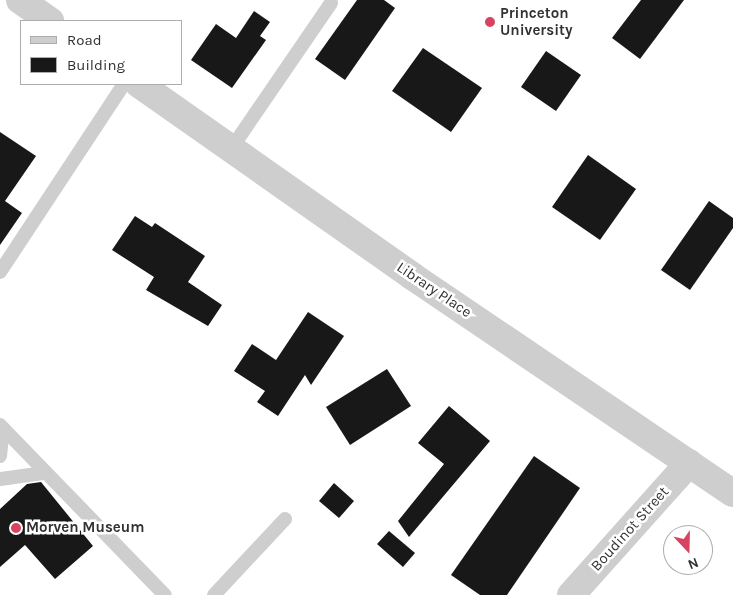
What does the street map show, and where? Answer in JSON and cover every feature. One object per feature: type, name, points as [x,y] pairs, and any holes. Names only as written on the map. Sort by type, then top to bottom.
[{"type":"street","points":[[20,0],[49,20]]},
{"type":"street","name":"Library Place","points":[[140,85],[733,493]]},
{"type":"street","name":"Boudinot Street","points":[[571,595],[689,464]]},
{"type":"lane","points":[[231,149],[331,3]]},
{"type":"lane","points":[[0,272],[123,85]]},
{"type":"lane","points":[[0,456],[2,426]]},
{"type":"lane","points":[[2,426],[44,472],[165,595]]},
{"type":"lane","points":[[0,480],[44,472]]},
{"type":"lane","points":[[214,595],[285,520]]},
{"type":"building","points":[[357,0],[384,0],[395,8],[345,80],[315,59]]},
{"type":"building","points":[[641,0],[684,0],[640,59],[612,38]]},
{"type":"building","points":[[254,11],[270,22],[260,36],[266,40],[232,88],[191,60],[216,24],[236,38]]},
{"type":"building","points":[[423,48],[482,88],[451,132],[392,91]]},
{"type":"building","points":[[546,51],[581,75],[556,111],[521,87]]},
{"type":"building","points":[[0,132],[36,156],[5,201],[22,213],[0,245]]},
{"type":"building","points":[[588,155],[636,189],[600,240],[552,207]]},
{"type":"building","points":[[709,201],[733,218],[733,228],[690,290],[661,270]]},
{"type":"building","points":[[135,216],[152,227],[155,223],[205,256],[188,282],[222,305],[208,326],[146,290],[154,277],[112,250]]},
{"type":"building","points":[[308,312],[344,336],[311,385],[305,375],[278,416],[257,402],[265,391],[234,371],[252,344],[276,360]]},
{"type":"building","points":[[387,369],[411,406],[350,445],[326,407]]},
{"type":"building","points":[[449,406],[490,441],[409,537],[398,521],[444,464],[418,443]]},
{"type":"building","points":[[534,456],[580,488],[507,595],[480,595],[451,575]]},
{"type":"building","points":[[41,482],[93,546],[55,579],[25,545],[0,567],[0,509],[27,484]]},
{"type":"building","points":[[334,483],[354,501],[339,518],[319,501]]},
{"type":"building","points":[[389,531],[415,553],[403,567],[377,544]]},
{"type":"place","name":"Princeton University","points":[[490,22]]},
{"type":"place","name":"Morven Museum","points":[[16,528]]}]
